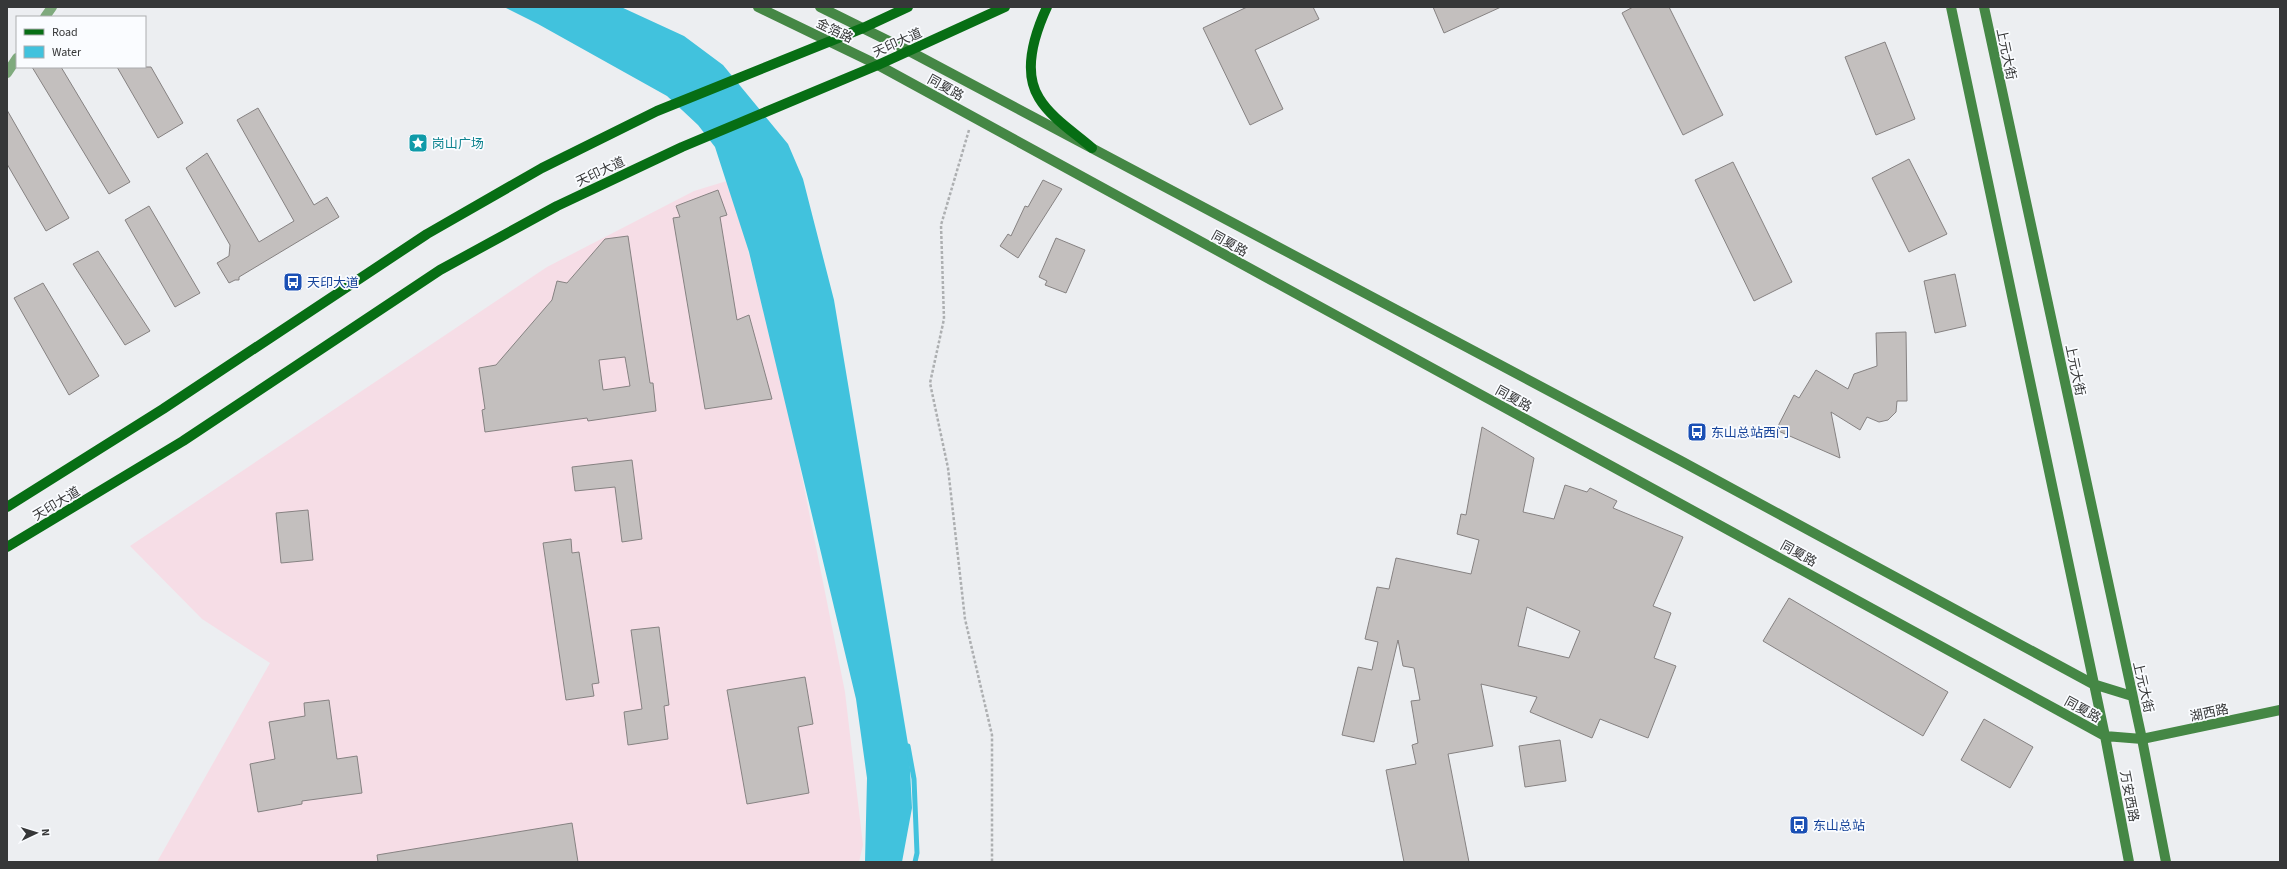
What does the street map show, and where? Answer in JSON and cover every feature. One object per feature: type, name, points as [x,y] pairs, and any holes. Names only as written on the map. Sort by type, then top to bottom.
[{"type":"main road","name":"金箔路","points":[[758,7],[878,65]]},
{"type":"main road","name":"金箔路","points":[[820,7],[863,28]]},
{"type":"main road","name":"天印大道","points":[[7,507],[163,409],[426,234],[542,168],[657,111],[863,28],[908,7]]},
{"type":"main road","name":"天印大道","points":[[7,547],[183,441],[440,270],[557,206],[682,147],[878,65],[1005,7]]},
{"type":"main road","points":[[1047,7],[1038,29],[1030,64],[1032,83],[1039,98],[1056,118],[1092,148]]},
{"type":"main road","points":[[1951,7],[2105,736]]},
{"type":"main road","name":"上元大街","points":[[1984,7],[2142,739]]},
{"type":"main road","name":"同夏路","points":[[863,28],[1687,464],[2093,684],[2132,696]]},
{"type":"main road","name":"同夏路","points":[[878,65],[2105,736],[2142,739]]},
{"type":"main road","name":"湖西路","points":[[2142,739],[2280,710]]},
{"type":"main road","name":"万安西路","points":[[2105,736],[2129,862]]},
{"type":"main road","name":"万安西路","points":[[2142,739],[2166,862]]},
{"type":"street","points":[[46,16],[52,7]]},
{"type":"street","points":[[7,73],[16,60]]},
{"type":"path","points":[[973,117],[941,225],[944,318],[930,383],[948,468],[966,619],[992,735],[992,862]]},
{"type":"shaded area","points":[[730,180],[787,402],[845,692],[863,845],[859,862],[157,862],[270,663],[202,619],[130,546],[547,267],[694,191]]},
{"type":"water","points":[[504,7],[621,7],[684,36],[723,65],[788,144],[803,179],[834,300],[909,750],[912,808],[902,862],[865,862],[867,778],[856,699],[749,252],[715,147],[698,125],[667,96],[538,24]]},
{"type":"building","points":[[1247,7],[1313,7],[1319,19],[1255,50],[1283,109],[1250,125],[1203,28]]},
{"type":"building","points":[[1433,7],[1501,7],[1444,33]]},
{"type":"building","points":[[1633,7],[1669,7],[1723,115],[1683,135],[1622,13]]},
{"type":"building","points":[[1885,42],[1915,119],[1876,135],[1845,57]]},
{"type":"building","points":[[151,67],[183,123],[158,138],[118,68]]},
{"type":"building","points":[[33,68],[62,68],[130,182],[109,194]]},
{"type":"building","points":[[258,108],[314,205],[327,197],[339,217],[239,277],[239,280],[229,283],[217,263],[229,256],[230,245],[186,168],[207,153],[259,242],[294,221],[237,120]]},
{"type":"building","points":[[7,110],[69,218],[46,231],[7,164]]},
{"type":"building","points":[[1909,159],[1947,234],[1909,252],[1872,178]]},
{"type":"building","points":[[1733,162],[1792,282],[1754,301],[1695,180]]},
{"type":"building","points":[[1043,180],[1062,189],[1018,258],[1000,246],[1008,234],[1011,236],[1025,206],[1028,207]]},
{"type":"building","points":[[718,190],[727,215],[720,217],[737,320],[749,315],[772,399],[705,409],[673,218],[680,217],[676,206]]},
{"type":"building","points":[[149,206],[200,293],[175,307],[125,220]]},
{"type":"building","points":[[628,236],[650,383],[653,383],[656,411],[588,421],[587,418],[485,432],[482,410],[485,409],[479,368],[496,365],[552,300],[557,281],[567,283],[605,239]],"holes":[[[625,357],[630,386],[603,390],[599,360]]]},
{"type":"building","points":[[1056,238],[1085,250],[1066,293],[1045,285],[1047,281],[1039,277]]},
{"type":"building","points":[[98,251],[150,331],[125,345],[73,264]]},
{"type":"building","points":[[1955,274],[1966,326],[1935,333],[1924,281]]},
{"type":"building","points":[[43,283],[99,376],[69,395],[14,298]]},
{"type":"building","points":[[1906,332],[1907,401],[1897,401],[1896,412],[1888,420],[1879,422],[1867,417],[1860,430],[1831,412],[1840,458],[1776,430],[1794,395],[1799,398],[1816,370],[1848,389],[1854,374],[1877,366],[1876,333]]},
{"type":"building","points":[[1482,427],[1534,458],[1523,512],[1554,519],[1565,485],[1587,492],[1590,488],[1617,501],[1613,508],[1683,537],[1653,606],[1671,613],[1654,658],[1676,666],[1648,738],[1600,719],[1592,738],[1530,712],[1537,697],[1481,684],[1493,746],[1448,754],[1469,862],[1404,862],[1386,770],[1416,764],[1412,745],[1418,743],[1411,701],[1420,700],[1414,668],[1403,666],[1398,640],[1374,742],[1342,735],[1358,667],[1372,670],[1378,642],[1365,639],[1377,587],[1389,589],[1396,558],[1471,574],[1479,540],[1457,534],[1461,514],[1466,515]],"holes":[[[1527,607],[1580,631],[1569,658],[1518,646]]]},
{"type":"building","points":[[632,460],[642,539],[622,542],[615,487],[575,491],[572,467]]},
{"type":"building","points":[[308,510],[313,560],[281,563],[276,513]]},
{"type":"building","points":[[571,539],[572,553],[579,552],[599,683],[592,684],[594,696],[566,700],[543,543]]},
{"type":"building","points":[[1789,598],[1948,692],[1923,736],[1763,641]]},
{"type":"building","points":[[659,627],[669,705],[664,706],[668,739],[628,745],[624,712],[642,709],[631,630]]},
{"type":"building","points":[[805,677],[813,724],[798,727],[809,793],[747,804],[727,690]]},
{"type":"building","points":[[329,700],[337,759],[357,756],[362,793],[302,801],[302,804],[258,812],[250,764],[275,759],[269,722],[305,716],[304,703]]},
{"type":"building","points":[[1984,719],[2033,747],[2010,788],[1961,760]]},
{"type":"building","points":[[1560,740],[1566,781],[1525,787],[1519,746]]},
{"type":"building","points":[[572,823],[578,862],[378,862],[377,855]]},
{"type":"waterway","points":[[908,746],[914,779],[917,853],[915,862]]},
{"type":"place","name":"岗山广场","points":[[418,143]]},
{"type":"place","name":"天印大道","points":[[293,282]]},
{"type":"place","name":"东山总站西门","points":[[1697,432]]},
{"type":"place","name":"东山总站","points":[[1799,825]]}]
